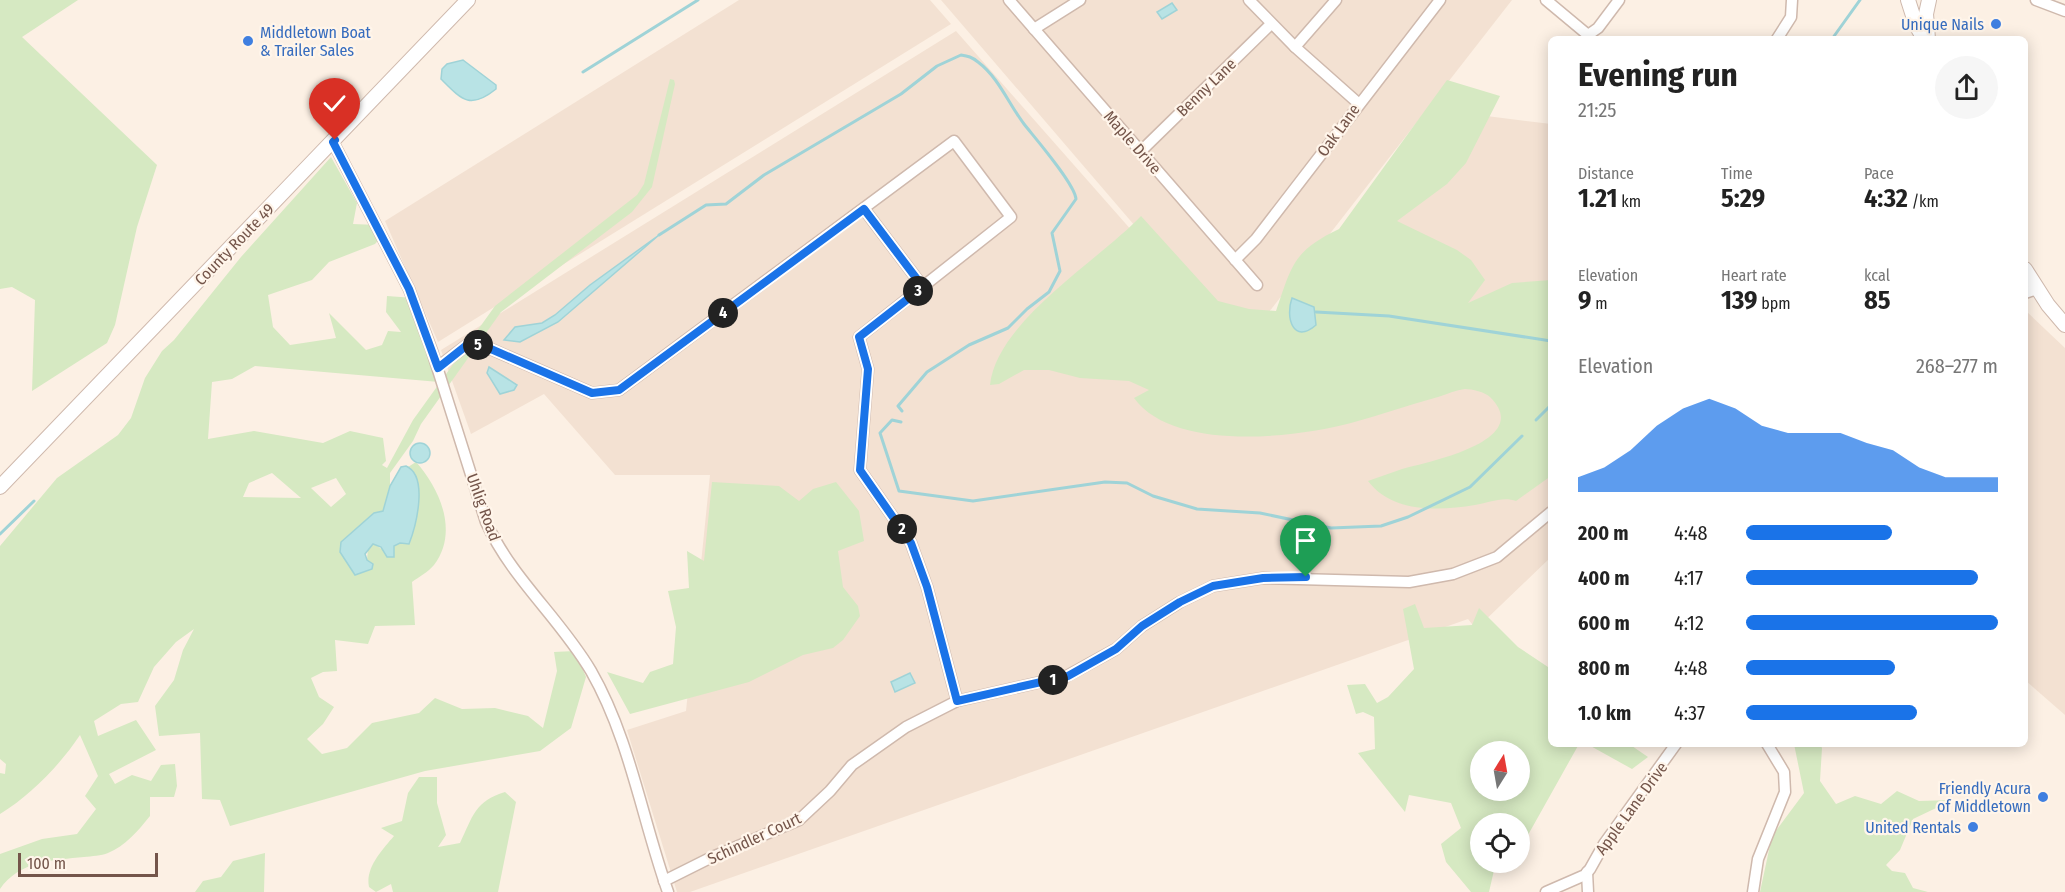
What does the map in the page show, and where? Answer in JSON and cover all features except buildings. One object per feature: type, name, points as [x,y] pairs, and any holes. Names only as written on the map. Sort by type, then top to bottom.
[{"type":"street","name":"County Route 49","points":[[0,487],[468,0]]},
{"type":"street","name":"Maple Drive","points":[[1009,0],[1257,285]]},
{"type":"street","points":[[1034,29],[1080,0]]},
{"type":"street","points":[[1250,0],[1295,47],[1358,103]]},
{"type":"street","points":[[1295,47],[1335,0]]},
{"type":"street","name":"Oak Lane","points":[[1236,260],[1256,239],[1358,103],[1440,0]]},
{"type":"street","points":[[1546,0],[1588,36]]},
{"type":"street","points":[[1590,36],[1619,0]]},
{"type":"street","points":[[1779,36],[1791,17],[1792,0]]},
{"type":"street","points":[[1908,0],[1916,24],[1924,36]]},
{"type":"street","points":[[1926,36],[1926,14],[1929,0]]},
{"type":"street","points":[[2036,0],[2065,11]]},
{"type":"street","name":"Benny Lane","points":[[1141,151],[1271,24]]},
{"type":"street","points":[[438,368],[467,345],[484,346],[592,393],[619,390],[954,141],[1011,217],[859,337],[868,369],[860,470],[911,543],[927,587],[957,701]]},
{"type":"street","name":"Uhlig Road","points":[[333,142],[409,289],[438,368],[480,505],[497,546],[515,574],[564,633],[590,670],[602,695],[618,732],[666,887]]},
{"type":"street","points":[[864,209],[923,287]]},
{"type":"street","points":[[2028,283],[2065,325]]},
{"type":"street","name":"Schindler Court","points":[[666,887],[710,858],[799,820],[831,791],[852,765],[877,745],[906,727],[957,701],[1068,676],[1116,649],[1142,626],[1180,602],[1213,586],[1263,578],[1409,582],[1453,574],[1497,557],[1548,514]]},
{"type":"street","name":"Apple Lane Drive","points":[[1546,892],[1587,872],[1604,844],[1675,747]]},
{"type":"street","points":[[1753,892],[1758,859],[1782,802],[1786,785],[1782,767],[1769,747]]},
{"type":"street","name":"Apple Lane Drive","points":[[1587,872],[1588,892]]},
{"type":"shaded area","points":[[739,0],[930,0],[951,24],[438,342],[385,221]]},
{"type":"shaded area","points":[[941,0],[1512,0],[1244,344],[1135,226]]},
{"type":"shaded area","points":[[956,31],[1244,358],[1439,110],[1548,124],[1548,560],[1476,629],[1468,619],[690,892],[677,892],[627,730],[686,711],[710,475],[615,475],[544,394],[471,434],[441,350]]},
{"type":"shaded area","points":[[2028,313],[2065,348],[2065,715],[2028,683]]},
{"type":"green space","points":[[0,0],[78,0],[22,37],[157,165],[137,227],[115,325],[107,343],[32,391],[35,300],[12,287],[0,289]]},
{"type":"green space","points":[[670,79],[674,80],[652,187],[632,212],[501,312],[421,424],[413,441],[390,473],[390,486],[383,511],[374,513],[341,542],[359,574],[367,560],[368,548],[374,544],[394,557],[394,546],[400,543],[409,544],[416,520],[411,468],[408,467],[416,462],[439,498],[446,525],[445,539],[434,565],[412,582],[415,625],[375,626],[368,644],[335,640],[337,671],[323,672],[311,678],[319,697],[334,707],[323,724],[307,739],[322,754],[347,748],[372,723],[419,713],[435,698],[462,709],[495,708],[528,716],[543,728],[557,671],[554,652],[575,651],[586,677],[571,728],[540,751],[425,771],[230,826],[220,800],[202,799],[200,733],[159,736],[155,706],[174,680],[183,650],[194,629],[176,642],[154,667],[138,702],[121,704],[94,721],[98,736],[136,720],[156,750],[109,774],[115,784],[132,775],[151,781],[161,765],[175,764],[177,786],[174,797],[150,797],[150,816],[131,838],[114,850],[105,854],[61,859],[27,867],[8,880],[0,889],[0,854],[42,839],[77,834],[96,809],[85,796],[98,776],[80,735],[44,779],[0,814],[0,773],[5,774],[6,764],[0,759],[0,546],[57,478],[118,435],[131,418],[145,378],[162,351],[174,340],[241,257],[331,157],[357,203],[353,224],[377,225],[382,236],[375,244],[329,262],[312,280],[268,295],[273,327],[290,345],[336,338],[329,313],[366,350],[382,345],[388,331],[401,332],[386,312],[387,296],[414,298],[439,382],[255,366],[232,379],[212,382],[208,439],[254,431],[323,443],[350,431],[383,438],[386,461],[382,465],[387,468],[413,420],[495,306],[637,195],[644,184]],"holes":[[[272,473],[301,498],[243,497],[249,483]],[[336,478],[346,494],[331,507],[311,488]]]},
{"type":"green space","points":[[1447,80],[1500,96],[1466,163],[1447,184],[1397,221],[1457,250],[1471,260],[1485,280],[1468,303],[1512,283],[1548,280],[1548,478],[1516,501],[1501,500],[1446,508],[1403,504],[1390,499],[1368,481],[1453,455],[1489,437],[1499,426],[1500,412],[1490,397],[1475,390],[1458,390],[1362,420],[1327,428],[1268,436],[1236,436],[1205,434],[1176,427],[1152,415],[1134,398],[1149,390],[1129,381],[1080,378],[1049,370],[1024,370],[999,384],[990,385],[997,361],[1010,338],[1029,316],[1141,216],[1218,301],[1249,309],[1276,311],[1296,261],[1312,245],[1339,229]]},
{"type":"green space","points":[[712,482],[779,486],[799,501],[813,489],[836,482],[859,511],[864,541],[838,551],[843,587],[858,606],[860,616],[843,640],[833,648],[803,655],[749,682],[630,714],[607,672],[643,683],[650,672],[673,664],[676,627],[668,591],[689,588],[687,551],[704,561]]},
{"type":"green space","points":[[1415,604],[1424,628],[1472,625],[1479,608],[1518,647],[1548,667],[1548,747],[1577,747],[1530,831],[1530,813],[1470,813],[1470,873],[1493,873],[1489,892],[1471,892],[1446,862],[1441,844],[1461,828],[1451,803],[1409,795],[1405,812],[1358,753],[1375,749],[1374,717],[1363,712],[1356,714],[1347,685],[1365,684],[1377,703],[1388,697],[1414,669],[1403,609]]},
{"type":"green space","points":[[1592,747],[1633,747],[1648,757],[1632,769]]},
{"type":"green space","points":[[1795,747],[1822,747],[1820,781],[1836,804],[1855,796],[1881,804],[1897,791],[1919,801],[1953,800],[1913,819],[1900,850],[1886,865],[1892,871],[1905,873],[1913,888],[1928,892],[1760,892],[1772,836],[1804,793]]},
{"type":"green space","points":[[419,777],[437,777],[437,803],[446,835],[438,847],[460,843],[472,817],[487,800],[505,792],[516,802],[498,892],[393,892],[391,884],[376,892],[369,887],[368,880],[372,866],[394,836],[381,828],[402,821],[408,793]]},
{"type":"green space","points":[[265,853],[264,892],[195,892],[203,881],[221,877],[233,861]]},
{"type":"water","points":[[1172,3],[1177,10],[1162,19],[1157,12]]},
{"type":"water","points":[[463,60],[496,85],[496,89],[473,101],[455,92],[441,79],[442,69],[447,64]]},
{"type":"water","points":[[659,235],[558,322],[520,342],[504,340],[515,327],[542,323],[555,315],[590,285]]},
{"type":"water","points":[[1292,298],[1314,307],[1316,325],[1302,332],[1296,330],[1290,320]]},
{"type":"water","points":[[489,367],[517,385],[514,390],[500,394],[487,373]]},
{"type":"water","points":[[420,443],[427,446],[430,453],[427,460],[420,463],[413,460],[410,453],[413,446]]},
{"type":"water","points":[[406,466],[413,471],[419,490],[415,526],[409,544],[400,543],[394,546],[394,557],[387,557],[381,547],[373,544],[365,554],[367,560],[373,564],[372,569],[355,575],[340,552],[341,542],[374,513],[383,511],[390,486],[401,467]]},
{"type":"water","points":[[910,673],[915,683],[895,692],[891,682]]},
{"type":"waterway","points":[[583,72],[698,0]]},
{"type":"waterway","points":[[1834,36],[1860,0]]},
{"type":"waterway","points":[[659,235],[706,205],[726,204],[764,175],[901,94],[937,66],[961,55],[976,60],[998,83],[1024,124],[1062,172],[1076,199],[1052,233],[1060,271],[1049,292],[1008,328],[969,345],[927,372],[898,406],[902,411]]},
{"type":"waterway","points":[[1316,312],[1389,316],[1548,341]]},
{"type":"waterway","points":[[1536,420],[1548,408]]},
{"type":"waterway","points":[[901,422],[892,420],[880,433],[899,491],[973,501],[1105,482],[1127,483],[1153,496],[1197,509],[1260,513],[1331,528],[1381,526],[1408,517],[1470,487],[1522,436]]},
{"type":"waterway","points":[[0,534],[34,501]]},
{"type":"place","name":"Unique Nails","points":[[1996,24]]},
{"type":"place","name":"Middletown Boat & Trailer Sales","points":[[248,41]]},
{"type":"place","name":"Friendly Acura of Middletown","points":[[2043,797]]},
{"type":"place","name":"United Rentals","points":[[1973,827]]},
{"type":"route","points":[[335,140],[333,142],[409,289],[438,368],[467,345],[484,346],[592,393],[619,390],[864,209],[923,287],[859,337],[868,369],[860,470],[911,543],[927,587],[957,701],[1068,676],[1116,649],[1142,626],[1180,602],[1213,586],[1263,578],[1306,577]]}]
